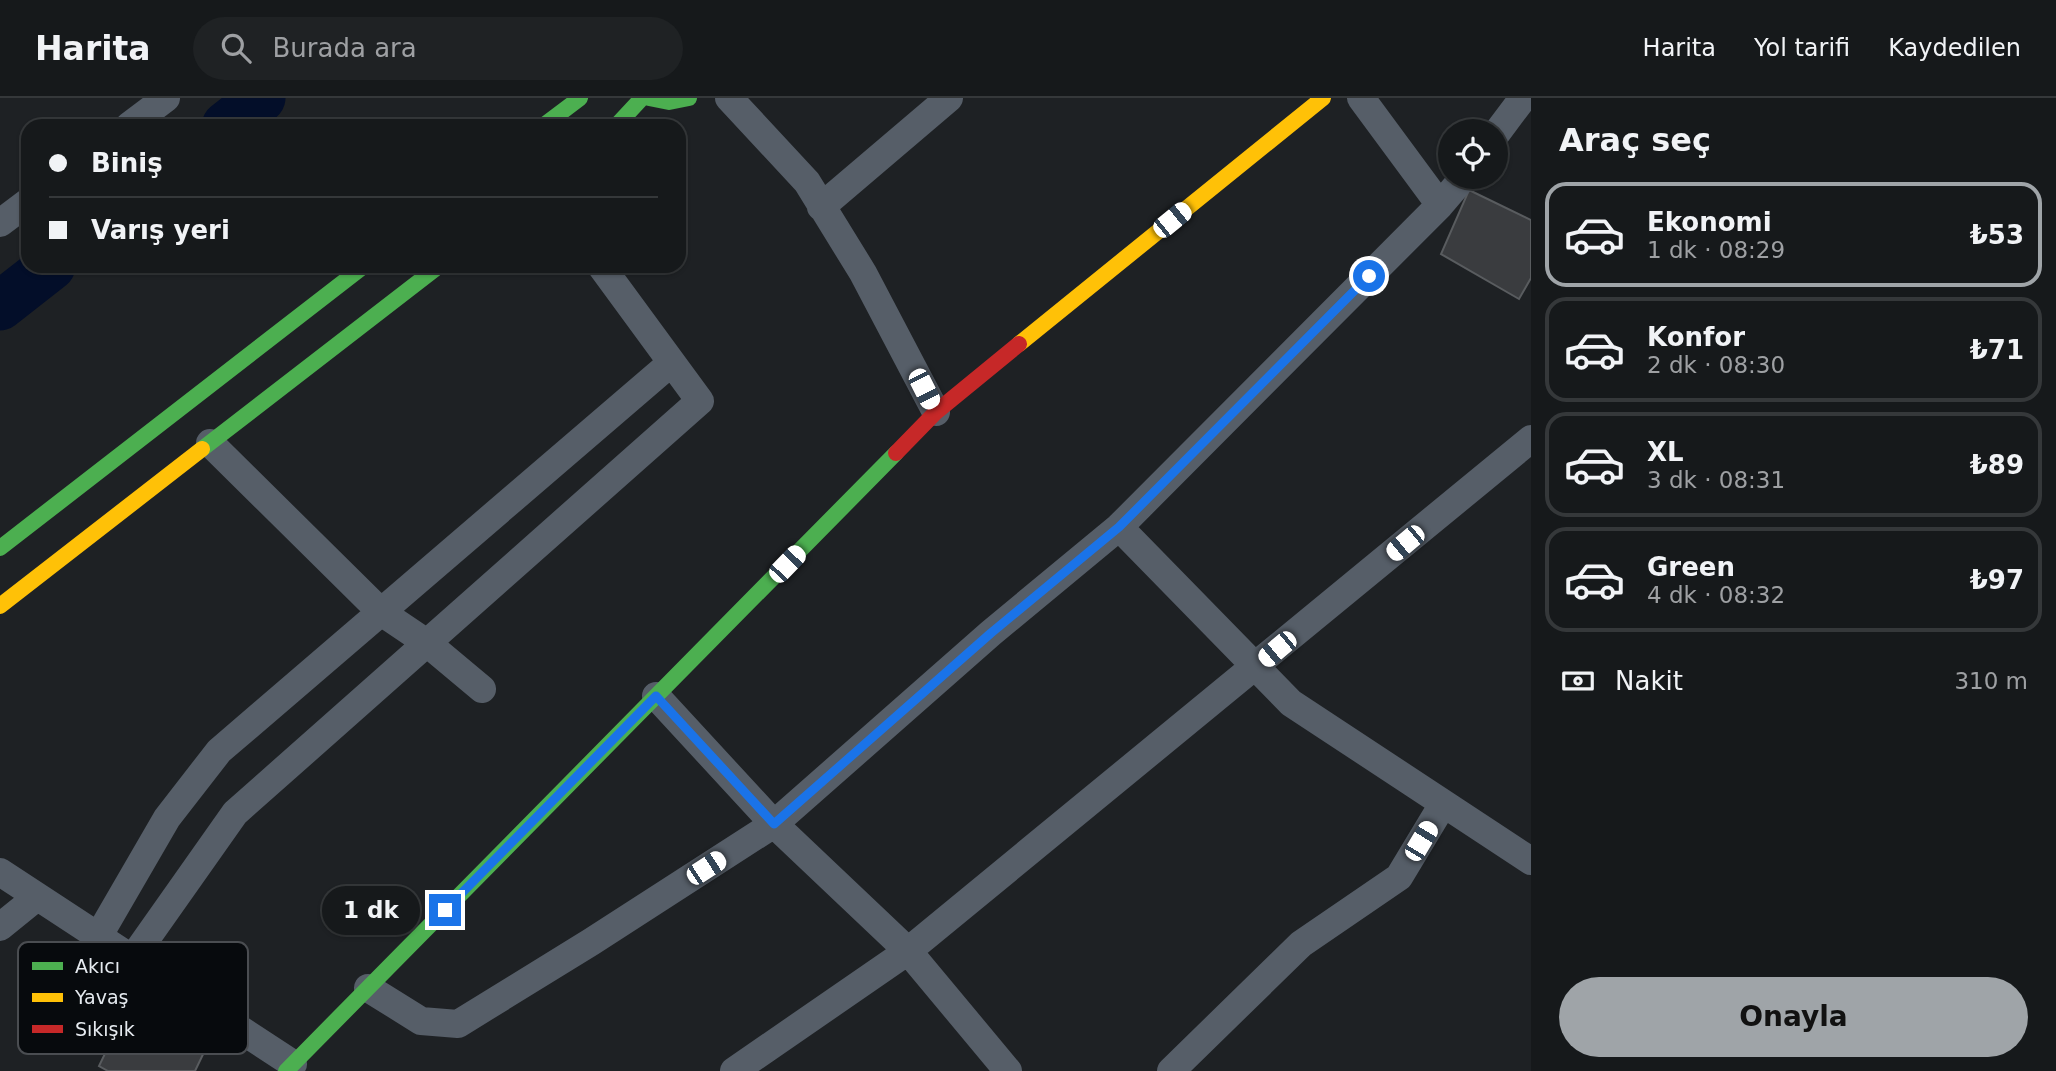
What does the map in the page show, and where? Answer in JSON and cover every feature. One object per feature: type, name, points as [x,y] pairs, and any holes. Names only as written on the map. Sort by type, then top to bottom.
[{"type":"main road","points":[[552,119],[580,98]]},
{"type":"main road","points":[[622,119],[642,98]]},
{"type":"main road","points":[[649,98],[662,103],[681,102],[689,98]]},
{"type":"main road","points":[[289,1068],[936,412],[1323,98]]},
{"type":"main road","points":[[0,548],[355,273]]},
{"type":"main road","points":[[0,606],[430,273]]},
{"type":"street","points":[[138,119],[166,98]]},
{"type":"street","points":[[729,98],[807,183],[863,273],[936,412]]},
{"type":"street","points":[[821,206],[949,98]]},
{"type":"street","points":[[1362,98],[1440,205]]},
{"type":"street","points":[[1507,119],[1523,98]]},
{"type":"street","points":[[368,988],[421,1021],[458,1024],[774,824],[991,633],[1119,527],[1454,189]]},
{"type":"street","points":[[0,223],[21,207]]},
{"type":"street","points":[[144,942],[235,813],[700,401],[606,273]]},
{"type":"street","points":[[98,937],[167,817],[219,751],[671,363]]},
{"type":"street","points":[[734,1071],[908,951],[1531,440]]},
{"type":"street","points":[[210,443],[381,612],[427,643],[482,689]]},
{"type":"street","points":[[1119,527],[1291,704],[1531,861]]},
{"type":"street","points":[[656,696],[774,824],[908,951],[1009,1071]]},
{"type":"street","points":[[1171,1071],[1301,944],[1399,877],[1443,804]]},
{"type":"street","points":[[0,873],[106,942]]},
{"type":"street","points":[[0,928],[37,897]]},
{"type":"street","points":[[248,1040],[289,1068]]},
{"type":"building","points":[[1469,190],[1531,220],[1531,278],[1519,299],[1441,254]]},
{"type":"building","points":[[105,1054],[203,1054],[195,1071],[108,1071],[99,1066]]},
{"type":"waterway","points":[[235,119],[261,98]]},
{"type":"waterway","points":[[0,306],[42,273]]},
{"type":"traffic: fast","points":[[552,119],[580,98]]},
{"type":"traffic: fast","points":[[622,119],[642,98]]},
{"type":"traffic: fast","points":[[649,98],[669,102],[689,98]]},
{"type":"traffic: fast","points":[[0,548],[355,273]]},
{"type":"traffic: fast","points":[[202,449],[430,273]]},
{"type":"traffic: fast","points":[[286,1071],[896,453]]},
{"type":"traffic: slow","points":[[1019,344],[1323,98]]},
{"type":"traffic: slow","points":[[0,606],[202,449]]},
{"type":"traffic: jam","points":[[896,453],[936,412],[1019,344]]},
{"type":"route","points":[[445,910],[656,696],[774,824],[991,633],[1119,527],[1369,276]]}]
